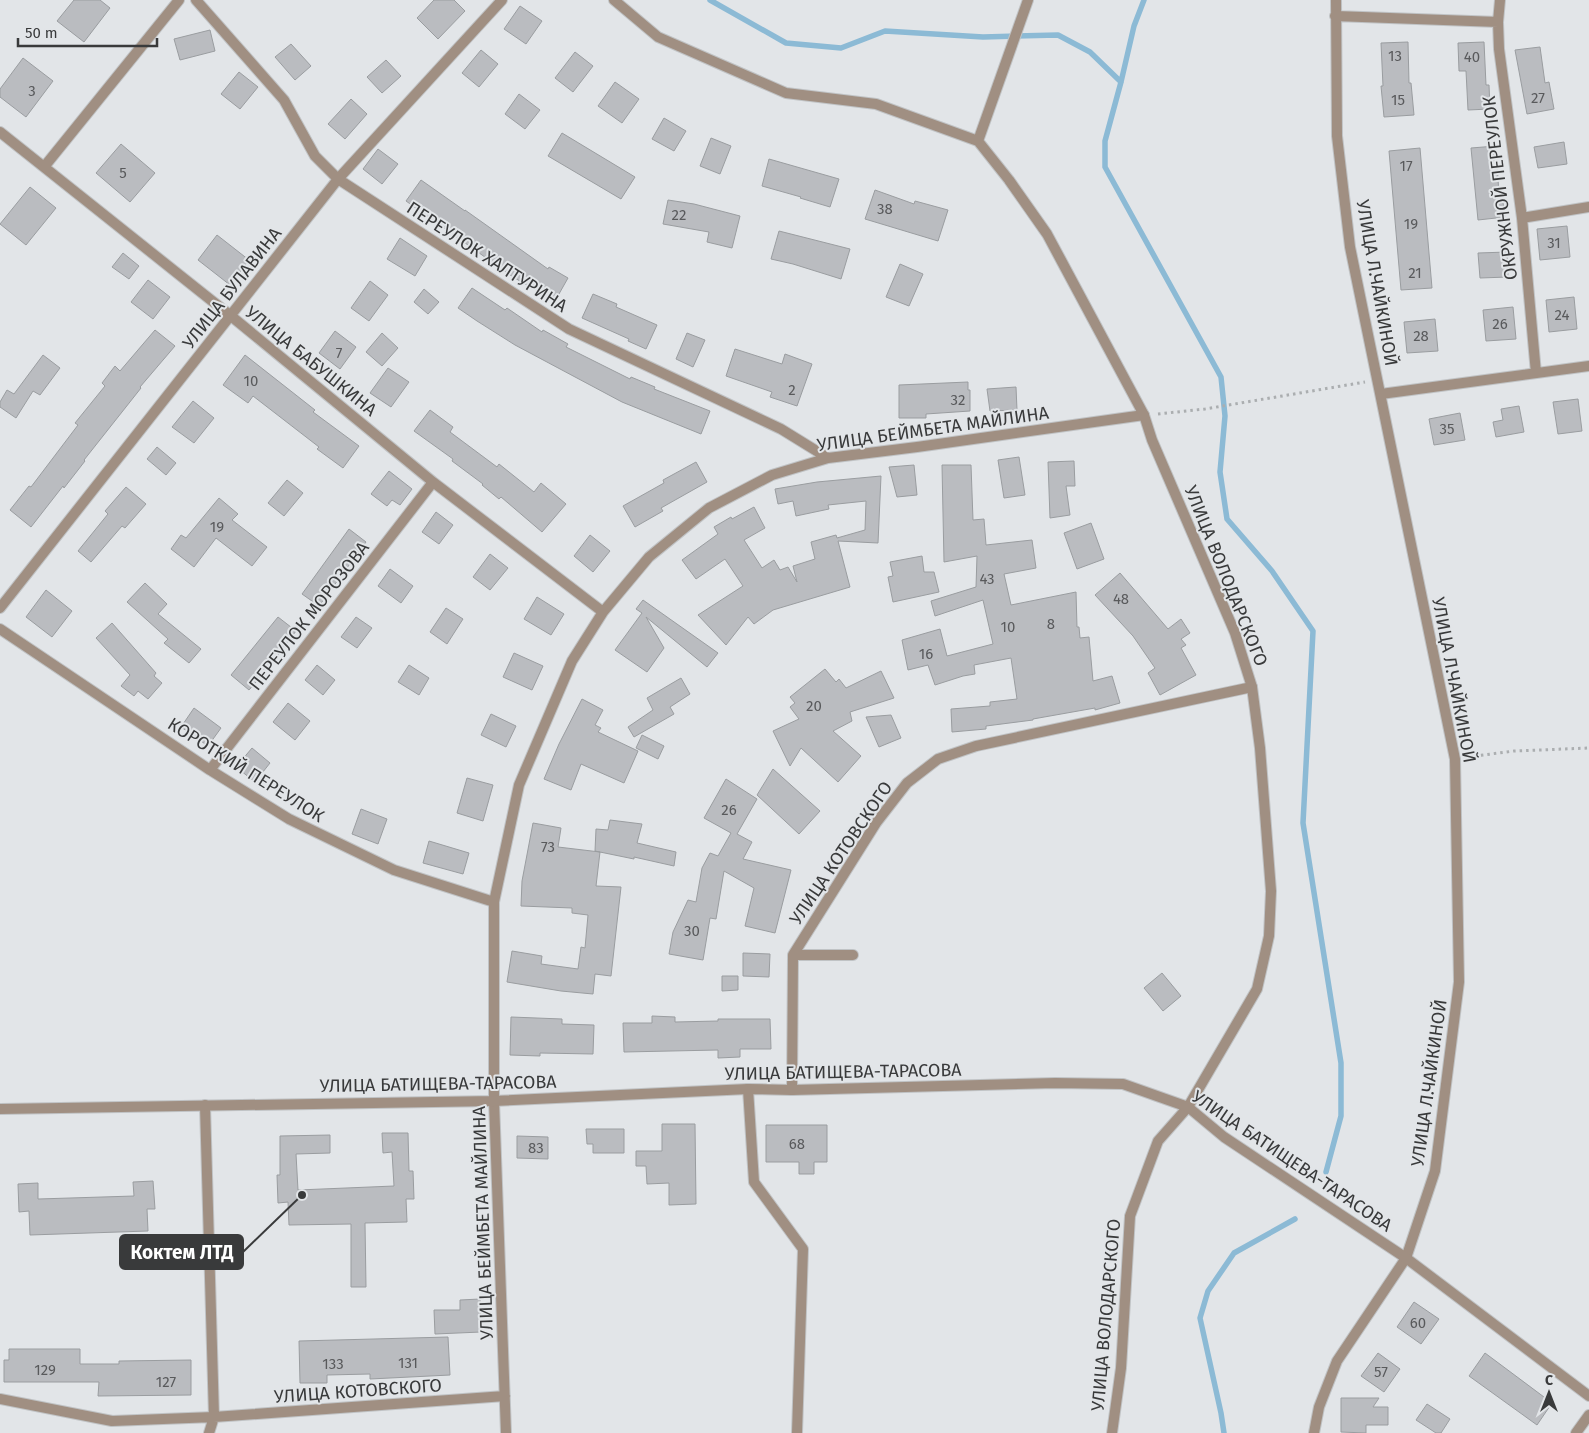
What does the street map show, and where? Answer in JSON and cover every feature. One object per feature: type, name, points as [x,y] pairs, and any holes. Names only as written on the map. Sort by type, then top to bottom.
[{"type":"street","points":[[44,167],[179,0]]},
{"type":"street","name":"ПЕРЕУЛОК ХАЛТУРИНА","points":[[196,0],[284,100],[315,156],[338,179],[569,329],[781,429],[828,458]]},
{"type":"street","name":"УЛИЦА БУЛАВИНА","points":[[0,608],[338,179],[502,0]]},
{"type":"street","points":[[614,0],[658,37],[786,93],[876,104],[978,141],[1028,0]]},
{"type":"street","name":"УЛИЦА Л.ЧАЙКИНОЙ","points":[[1314,1433],[1319,1407],[1337,1361],[1406,1258],[1435,1171],[1459,982],[1455,759],[1349,238],[1337,136],[1336,0]]},
{"type":"street","name":"ОКРУЖНОЙ ПЕРЕУЛОК","points":[[1500,0],[1498,22],[1499,49],[1522,218],[1536,373]]},
{"type":"street","points":[[1335,16],[1498,22]]},
{"type":"street","name":"УЛИЦА БАБУШКИНА","points":[[0,132],[231,316],[433,482],[603,612]]},
{"type":"street","name":"УЛИЦА ВОЛОДАРСКОГО","points":[[978,141],[1009,180],[1047,234],[1144,415],[1152,440],[1234,633],[1252,687],[1260,748],[1270,891],[1269,936],[1257,989],[1188,1106],[1158,1140],[1130,1216],[1121,1368],[1112,1433]]},
{"type":"street","points":[[1522,218],[1589,207]]},
{"type":"street","points":[[1381,394],[1589,366]]},
{"type":"street","name":"УЛИЦА БЕЙМБЕТА МАЙЛИНА","points":[[506,1433],[494,1101],[494,902],[519,785],[572,662],[603,612],[649,556],[709,508],[772,475],[828,458],[1144,415]]},
{"type":"street","name":"ПЕРЕУЛОК МОРОЗОВА","points":[[210,770],[433,482]]},
{"type":"street","name":"КОРОТКИЙ ПЕРЕУЛОК","points":[[0,629],[210,770],[289,819],[394,870],[494,902]]},
{"type":"street","name":"УЛИЦА КОТОВСКОГО","points":[[793,955],[876,823],[907,783],[938,759],[976,746],[1252,687]]},
{"type":"street","points":[[792,1090],[793,955],[853,955]]},
{"type":"street","name":"УЛИЦА БАТИЩЕВА-ТАРАСОВА","points":[[0,1109],[494,1101],[748,1089],[792,1090],[1055,1083],[1123,1084],[1188,1106],[1224,1137],[1406,1258],[1589,1396]]},
{"type":"street","points":[[748,1089],[754,1182],[803,1249],[797,1433]]},
{"type":"street","points":[[205,1105],[214,1417],[209,1433]]},
{"type":"street","name":"УЛИЦА КОТОВСКОГО","points":[[0,1399],[112,1421],[214,1417],[505,1396]]},
{"type":"street","points":[[1576,1433],[1589,1416]]},
{"type":"path","points":[[1144,415],[1205,409],[1378,380]]},
{"type":"path","points":[[1455,759],[1514,751],[1589,748]]},
{"type":"building","points":[[74,0],[100,0],[110,8],[84,42],[57,21]]},
{"type":"building","points":[[434,0],[454,0],[465,11],[438,39],[417,18]]},
{"type":"building","points":[[520,6],[542,21],[526,44],[504,29]]},
{"type":"building","points":[[210,30],[215,51],[180,60],[174,39]]},
{"type":"building","points":[[1408,42],[1409,83],[1411,83],[1414,115],[1384,117],[1381,86],[1383,86],[1381,43]]},
{"type":"building","points":[[1484,42],[1486,85],[1489,85],[1490,109],[1468,110],[1466,71],[1459,71],[1458,43]]},
{"type":"building","points":[[291,44],[311,66],[295,80],[275,57]]},
{"type":"building","points":[[1540,47],[1545,83],[1549,82],[1554,109],[1527,114],[1515,50]]},
{"type":"building","points":[[481,50],[498,64],[479,87],[462,73]]},
{"type":"building","points":[[575,52],[593,66],[573,92],[555,78]]},
{"type":"building","points":[[23,58],[53,81],[26,117],[0,97],[0,89]]},
{"type":"building","points":[[386,60],[401,76],[382,93],[367,77]]},
{"type":"building","points":[[239,72],[258,87],[240,109],[221,94]]},
{"type":"building","points":[[615,82],[639,99],[622,123],[598,106]]},
{"type":"building","points":[[519,94],[540,110],[525,129],[505,114]]},
{"type":"building","points":[[351,99],[367,114],[345,139],[328,124]]},
{"type":"building","points":[[664,118],[686,131],[674,151],[652,139]]},
{"type":"building","points":[[562,133],[635,177],[621,199],[548,156]]},
{"type":"building","points":[[711,138],[731,146],[720,174],[700,166]]},
{"type":"building","points":[[1564,142],[1567,164],[1538,168],[1534,147]]},
{"type":"building","points":[[121,144],[155,173],[130,202],[96,173]]},
{"type":"building","points":[[1496,146],[1499,195],[1502,195],[1505,217],[1478,220],[1471,148]]},
{"type":"building","points":[[1420,148],[1432,288],[1401,290],[1389,151]]},
{"type":"building","points":[[378,149],[398,164],[382,184],[363,169]]},
{"type":"building","points":[[769,159],[839,179],[830,207],[762,186]]},
{"type":"building","points":[[421,180],[548,269],[549,267],[568,278],[555,301],[513,277],[406,201]]},
{"type":"building","points":[[30,187],[56,208],[26,245],[0,224]]},
{"type":"building","points":[[875,190],[914,204],[915,201],[948,210],[938,241],[865,219]]},
{"type":"building","points":[[668,200],[694,204],[740,216],[732,248],[707,242],[709,232],[663,224]]},
{"type":"building","points":[[1567,226],[1570,257],[1540,260],[1537,229]]},
{"type":"building","points":[[779,231],[850,249],[841,279],[771,259]]},
{"type":"building","points":[[217,235],[249,260],[230,285],[198,260]]},
{"type":"building","points":[[400,238],[427,256],[415,276],[387,259]]},
{"type":"building","points":[[1507,252],[1508,277],[1480,278],[1478,253]]},
{"type":"building","points":[[123,253],[139,266],[129,279],[112,267]]},
{"type":"building","points":[[900,264],[923,274],[909,306],[886,297]]},
{"type":"building","points":[[148,280],[170,297],[153,319],[131,302]]},
{"type":"building","points":[[370,281],[388,295],[369,321],[351,308]]},
{"type":"building","points":[[472,288],[505,310],[507,308],[542,332],[543,330],[568,344],[566,347],[630,379],[631,377],[655,387],[654,389],[710,411],[701,434],[622,402],[515,345],[477,321],[458,308]]},
{"type":"building","points":[[424,289],[439,302],[428,314],[414,302]]},
{"type":"building","points":[[593,294],[617,304],[616,307],[657,325],[646,349],[628,341],[629,339],[582,318]]},
{"type":"building","points":[[1574,297],[1577,329],[1549,332],[1546,300]]},
{"type":"building","points":[[1513,307],[1516,339],[1486,341],[1483,310]]},
{"type":"building","points":[[1435,319],[1438,351],[1407,353],[1404,322]]},
{"type":"building","points":[[155,330],[175,346],[140,387],[64,488],[63,486],[31,527],[10,510],[29,486],[31,487],[78,425],[75,423],[105,386],[102,383],[115,366],[120,371]]},
{"type":"building","points":[[335,331],[356,347],[340,369],[319,353]]},
{"type":"building","points":[[382,333],[398,348],[382,366],[366,352]]},
{"type":"building","points":[[687,333],[705,340],[693,367],[676,359]]},
{"type":"building","points":[[735,349],[782,364],[785,354],[812,364],[797,406],[770,397],[772,392],[726,376]]},
{"type":"building","points":[[43,355],[60,368],[40,395],[33,391],[16,418],[0,407],[0,402],[7,390],[14,394]]},
{"type":"building","points":[[245,355],[315,410],[313,412],[359,446],[343,468],[253,396],[248,403],[223,385]]},
{"type":"building","points":[[388,368],[409,382],[391,407],[370,393]]},
{"type":"building","points":[[968,382],[970,411],[926,414],[926,418],[899,418],[899,385]]},
{"type":"building","points":[[1016,387],[1017,410],[990,411],[987,389]]},
{"type":"building","points":[[1578,399],[1582,431],[1558,434],[1553,402]]},
{"type":"building","points":[[193,401],[214,418],[194,443],[172,427]]},
{"type":"building","points":[[1519,406],[1524,432],[1496,437],[1493,422],[1503,420],[1501,409]]},
{"type":"building","points":[[430,410],[453,427],[450,432],[497,467],[499,464],[534,492],[541,483],[566,504],[542,532],[501,497],[499,499],[483,484],[452,461],[453,459],[414,431]]},
{"type":"building","points":[[1460,413],[1465,440],[1434,445],[1429,419]]},
{"type":"building","points":[[157,447],[176,463],[166,475],[147,459]]},
{"type":"building","points":[[1019,457],[1025,495],[1004,498],[998,460]]},
{"type":"building","points":[[1074,461],[1075,486],[1066,486],[1070,515],[1050,518],[1048,462]]},
{"type":"building","points":[[696,462],[707,482],[661,508],[663,511],[635,527],[623,506],[664,483],[663,480]]},
{"type":"building","points":[[914,465],[917,495],[897,497],[889,467]]},
{"type":"building","points":[[942,465],[971,465],[973,520],[984,519],[986,545],[1032,540],[1036,568],[1004,574],[1011,605],[1076,592],[1077,627],[1079,627],[1080,638],[1089,637],[1093,681],[1112,676],[1120,703],[1095,710],[1095,708],[1033,720],[986,726],[986,729],[952,732],[951,709],[990,706],[990,702],[1017,699],[1011,658],[974,665],[975,674],[935,685],[928,665],[908,670],[902,640],[940,629],[947,656],[993,644],[983,600],[935,616],[931,601],[976,587],[977,556],[944,562]]},
{"type":"building","points":[[389,471],[412,489],[400,505],[392,500],[387,506],[371,494]]},
{"type":"building","points":[[881,476],[878,543],[838,541],[850,587],[773,610],[754,624],[748,617],[726,645],[698,615],[743,586],[725,559],[696,579],[682,560],[718,534],[714,527],[754,507],[765,528],[744,540],[762,568],[774,560],[780,570],[788,567],[797,582],[793,566],[815,559],[811,542],[836,535],[837,538],[865,530],[866,501],[828,505],[829,509],[796,516],[793,501],[778,504],[775,489],[817,482]]},
{"type":"building","points":[[287,480],[303,493],[284,516],[268,503]]},
{"type":"building","points":[[126,487],[146,504],[125,528],[122,526],[91,562],[78,551],[108,514],[105,511]]},
{"type":"building","points":[[219,498],[238,514],[232,520],[267,547],[252,566],[216,538],[194,567],[171,549],[181,535],[186,538]]},
{"type":"building","points":[[436,512],[453,525],[439,544],[422,532]]},
{"type":"building","points":[[1091,523],[1104,559],[1077,569],[1064,533]]},
{"type":"building","points":[[349,529],[366,542],[319,606],[302,594]]},
{"type":"building","points":[[590,535],[610,551],[593,572],[574,556]]},
{"type":"building","points":[[490,554],[508,568],[490,590],[473,577]]},
{"type":"building","points":[[922,556],[924,572],[934,572],[939,592],[893,602],[888,577],[893,576],[890,562]]},
{"type":"building","points":[[390,569],[413,586],[401,603],[378,586]]},
{"type":"building","points":[[1120,573],[1168,629],[1181,619],[1190,633],[1181,639],[1186,645],[1181,648],[1196,675],[1160,695],[1148,673],[1155,668],[1133,636],[1095,595]]},
{"type":"building","points":[[145,583],[167,604],[158,614],[201,649],[189,663],[164,643],[168,639],[127,602]]},
{"type":"building","points":[[46,590],[72,611],[52,637],[26,617]]},
{"type":"building","points":[[537,597],[564,614],[551,635],[524,619]]},
{"type":"building","points":[[643,600],[718,653],[707,667],[646,617],[664,648],[647,672],[615,650],[642,613],[636,609]]},
{"type":"building","points":[[446,608],[463,619],[447,644],[430,632]]},
{"type":"building","points":[[278,617],[296,631],[249,690],[231,675]]},
{"type":"building","points":[[356,617],[372,628],[357,648],[341,637]]},
{"type":"building","points":[[112,623],[156,673],[154,676],[162,683],[148,699],[138,691],[134,696],[121,686],[130,675],[96,638]]},
{"type":"building","points":[[514,653],[543,666],[532,690],[503,677]]},
{"type":"building","points":[[317,665],[335,680],[323,695],[305,680]]},
{"type":"building","points":[[409,665],[429,678],[419,695],[398,682]]},
{"type":"building","points":[[825,669],[836,682],[839,679],[846,688],[881,671],[894,698],[850,712],[852,721],[833,731],[861,756],[838,782],[801,748],[790,766],[773,731],[799,719],[790,707],[795,703],[790,697]]},
{"type":"building","points":[[681,678],[690,694],[670,707],[674,714],[634,737],[628,727],[653,710],[647,698]]},
{"type":"building","points":[[582,699],[603,710],[595,725],[601,728],[598,732],[638,751],[624,783],[581,764],[571,790],[544,779]]},
{"type":"building","points":[[288,703],[310,721],[295,740],[273,722]]},
{"type":"building","points":[[194,708],[221,728],[208,746],[181,727]]},
{"type":"building","points":[[491,714],[516,726],[506,747],[481,735]]},
{"type":"building","points":[[891,715],[901,738],[879,747],[866,717]]},
{"type":"building","points":[[642,735],[664,746],[658,759],[636,748]]},
{"type":"building","points":[[252,748],[270,763],[255,782],[236,767]]},
{"type":"building","points":[[773,769],[820,811],[799,834],[757,795]]},
{"type":"building","points":[[467,778],[493,785],[483,821],[457,813]]},
{"type":"building","points":[[726,779],[757,799],[737,834],[752,842],[743,859],[791,870],[775,933],[745,926],[754,888],[724,871],[716,919],[710,918],[703,960],[669,954],[673,932],[688,900],[696,902],[702,868],[710,853],[718,856],[731,833],[704,818]]},
{"type":"building","points":[[361,809],[387,819],[378,844],[352,834]]},
{"type":"building","points":[[610,820],[642,824],[637,843],[676,852],[674,866],[595,851],[596,829],[608,830]]},
{"type":"building","points":[[533,823],[561,828],[558,847],[600,852],[596,886],[621,887],[611,976],[595,974],[593,994],[507,982],[512,951],[542,956],[541,964],[578,969],[581,947],[585,948],[588,915],[572,913],[572,908],[521,906],[522,881]]},
{"type":"building","points":[[429,841],[469,853],[463,874],[423,863]]},
{"type":"building","points":[[743,953],[770,954],[769,977],[743,976]]},
{"type":"building","points":[[1162,973],[1181,996],[1163,1011],[1144,988]]},
{"type":"building","points":[[722,976],[738,976],[738,990],[722,991]]},
{"type":"building","points":[[652,1016],[675,1017],[675,1022],[718,1021],[718,1019],[770,1019],[771,1049],[740,1049],[740,1057],[718,1058],[718,1050],[624,1052],[623,1023],[652,1023]]},
{"type":"building","points":[[511,1017],[562,1019],[562,1024],[594,1025],[593,1054],[540,1053],[540,1056],[510,1055]]},
{"type":"building","points":[[662,1124],[695,1124],[696,1204],[669,1205],[669,1183],[647,1184],[646,1166],[636,1166],[636,1151],[662,1151]]},
{"type":"building","points":[[766,1125],[827,1125],[827,1162],[814,1162],[814,1174],[799,1174],[799,1162],[766,1162]]},
{"type":"building","points":[[586,1129],[624,1129],[624,1153],[593,1153],[593,1144],[587,1144]]},
{"type":"building","points":[[382,1133],[408,1133],[409,1171],[413,1171],[414,1199],[406,1199],[407,1222],[365,1223],[366,1287],[351,1287],[351,1224],[289,1225],[288,1202],[278,1203],[277,1175],[280,1175],[280,1136],[330,1135],[330,1153],[296,1154],[298,1190],[394,1186],[392,1152],[383,1153]]},
{"type":"building","points":[[517,1136],[548,1137],[548,1159],[517,1158]]},
{"type":"building","points":[[153,1181],[155,1209],[147,1209],[148,1231],[30,1235],[29,1211],[19,1212],[18,1184],[38,1183],[38,1199],[134,1196],[133,1182]]},
{"type":"building","points":[[480,1299],[481,1332],[435,1334],[434,1310],[460,1310],[460,1300]]},
{"type":"building","points":[[1414,1302],[1439,1319],[1421,1344],[1397,1327]]},
{"type":"building","points":[[448,1337],[450,1375],[370,1379],[370,1374],[327,1375],[327,1383],[300,1383],[299,1341]]},
{"type":"building","points":[[9,1349],[80,1349],[80,1364],[119,1364],[119,1361],[191,1360],[191,1395],[98,1396],[99,1382],[4,1382],[4,1360],[9,1360]]},
{"type":"building","points":[[1378,1353],[1400,1369],[1384,1392],[1361,1376]]},
{"type":"building","points":[[1485,1353],[1552,1403],[1537,1425],[1469,1376]]},
{"type":"building","points":[[1341,1398],[1379,1398],[1373,1407],[1388,1407],[1388,1425],[1366,1425],[1366,1433],[1341,1432]]},
{"type":"building","points":[[1427,1404],[1450,1419],[1441,1433],[1436,1433],[1416,1420]]},
{"type":"waterway","points":[[710,0],[786,43],[841,48],[885,31],[983,37],[1058,35],[1090,52],[1121,82]]},
{"type":"waterway","points":[[1144,0],[1134,26],[1105,141],[1105,167],[1221,377],[1225,416],[1220,472],[1227,519],[1272,571],[1313,631],[1303,823],[1341,1063],[1341,1116],[1326,1172]]},
{"type":"waterway","points":[[1224,1433],[1200,1318],[1208,1291],[1234,1253],[1295,1219]]},
{"type":"place","name":"Коктем ЛТД","points":[[302,1195]]}]
